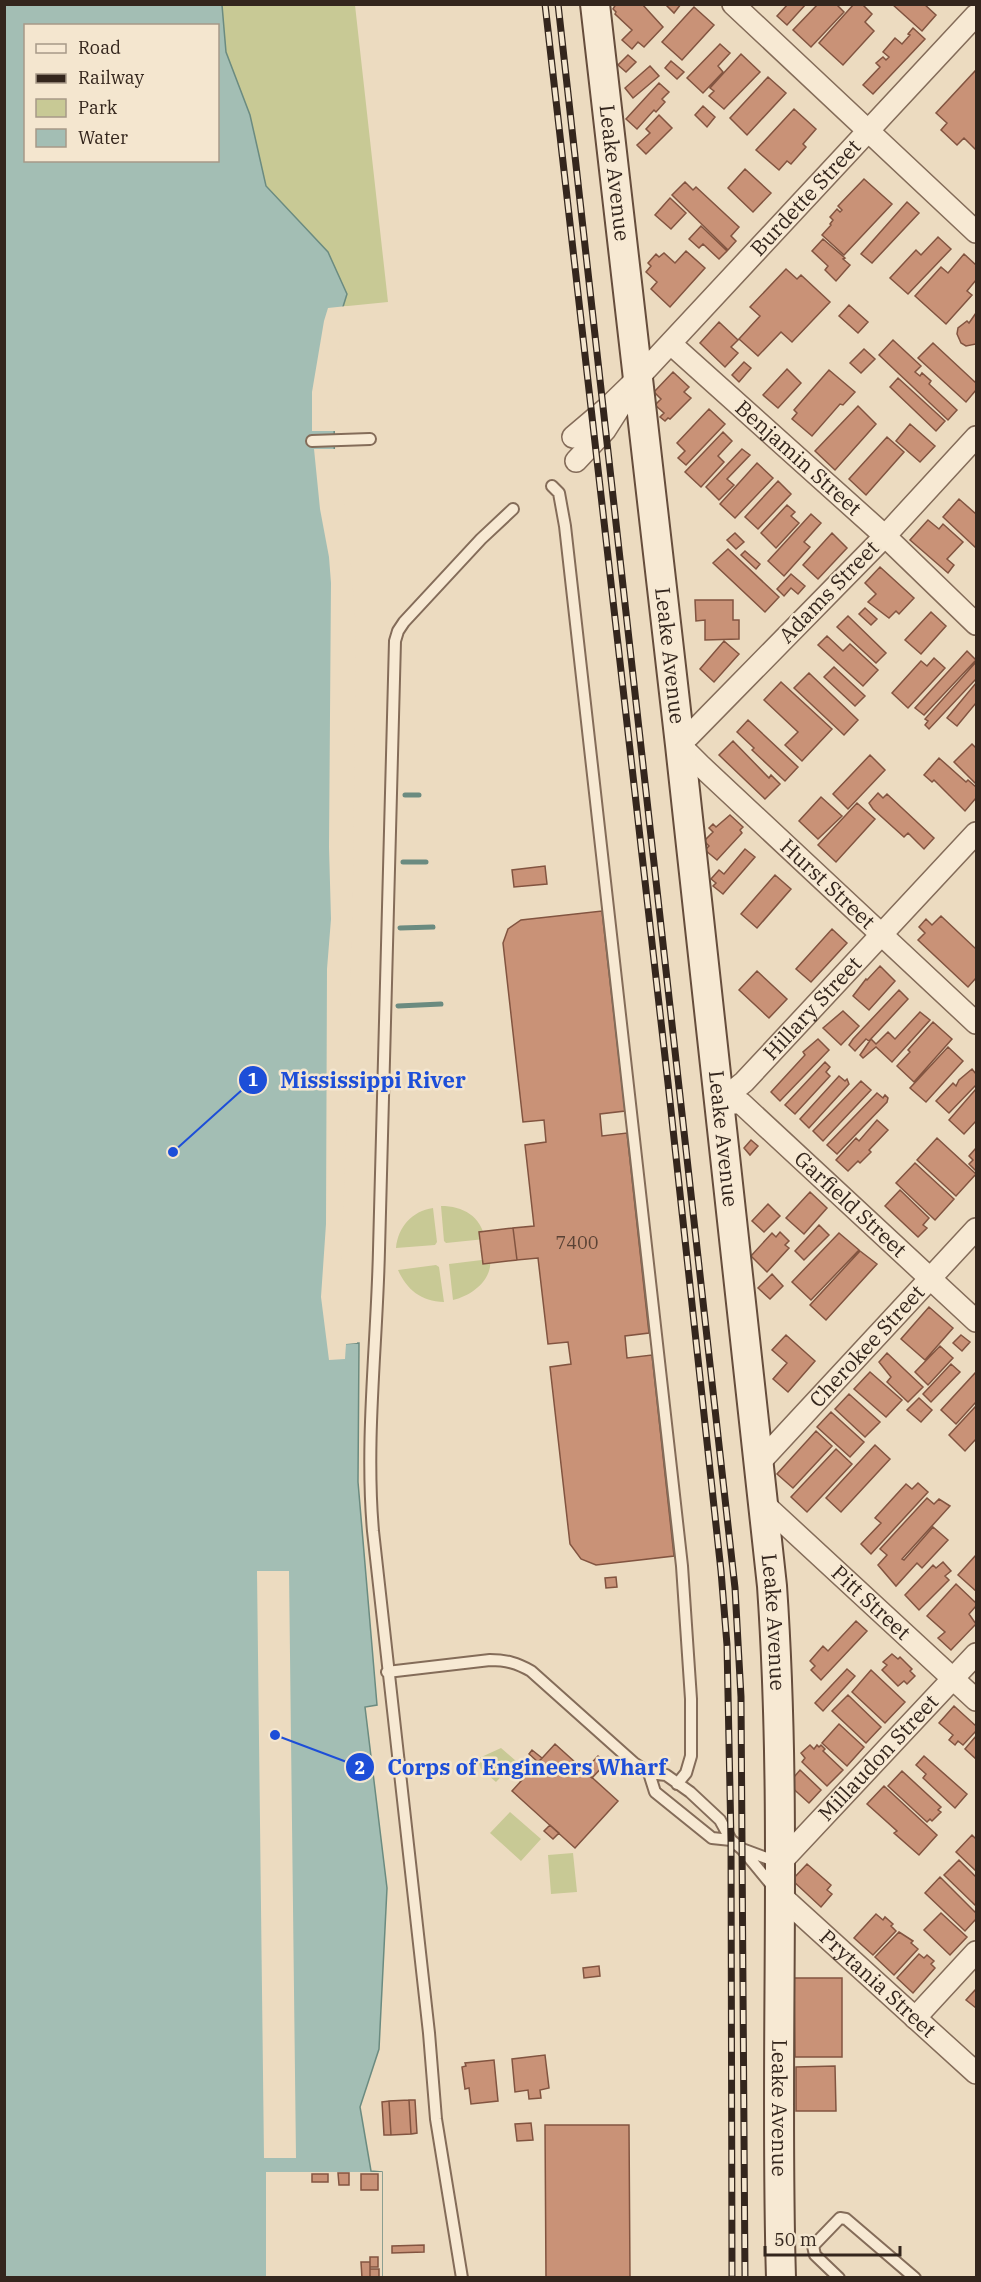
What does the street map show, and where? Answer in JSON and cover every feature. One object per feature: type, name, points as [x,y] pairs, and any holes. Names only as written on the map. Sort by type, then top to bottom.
[{"type":"street","name":"Leake Avenue","points":[[595,4],[765,1505],[777,1658],[781,2277]]},
{"type":"street","points":[[733,4],[976,232]]},
{"type":"street","name":"Burdette Street","points":[[637,379],[976,15]]},
{"type":"street","name":"Benjamin Street","points":[[671,344],[885,536],[976,624]]},
{"type":"street","points":[[573,437],[637,379]]},
{"type":"street","points":[[576,461],[605,430],[637,379]]},
{"type":"street","name":"Adams Street","points":[[680,745],[885,536],[976,437]]},
{"type":"street","name":"Hurst Street","points":[[680,745],[976,1023]]},
{"type":"street","name":"Hillary Street","points":[[718,1103],[744,1082],[976,832]]},
{"type":"street","name":"Garfield Street","points":[[718,1103],[741,1103],[976,1321]]},
{"type":"street","name":"Cherokee Street","points":[[759,1463],[976,1230]]},
{"type":"street","name":"Pitt Street","points":[[765,1505],[976,1700]]},
{"type":"street","name":"Millaudon Street","points":[[780,1863],[976,1654]]},
{"type":"street","name":"Prytania Street","points":[[780,1895],[976,2073]]},
{"type":"street","points":[[915,2018],[976,1952]]},
{"type":"lane","points":[[312,441],[370,439]]},
{"type":"lane","points":[[552,486],[559,493],[565,526],[682,1566],[691,1699],[691,1756],[686,1773],[678,1784]]},
{"type":"lane","points":[[462,2277],[436,2119],[429,2033],[387,1672],[373,1532],[371,1486],[385,1058],[395,641],[404,622],[513,509]]},
{"type":"lane","points":[[387,1672],[490,1660],[501,1660],[520,1665],[531,1671],[634,1762],[649,1773],[666,1775],[720,1820],[731,1840],[742,1849],[780,1895]]},
{"type":"lane","points":[[649,1773],[656,1792],[712,1838],[731,1840]]},
{"type":"lane","points":[[742,1849],[780,1863]]},
{"type":"lane","points":[[840,2277],[814,2255],[813,2246],[840,2218],[846,2219],[915,2277]]},
{"type":"green space","points":[[196,5],[355,5],[388,302],[328,308],[246,213],[219,24],[216,24]]},
{"type":"green space","points":[[441,1206],[457,1208],[470,1214],[480,1224],[485,1239],[446,1243]]},
{"type":"green space","points":[[433,1208],[437,1242],[435,1245],[396,1248],[397,1240],[407,1221]]},
{"type":"green space","points":[[490,1259],[488,1274],[479,1286],[467,1295],[453,1300],[449,1264]]},
{"type":"green space","points":[[436,1265],[439,1267],[444,1302],[422,1297],[410,1289],[398,1270]]},
{"type":"green space","points":[[501,1748],[516,1761],[496,1782],[481,1769],[477,1759]]},
{"type":"green space","points":[[510,1812],[541,1839],[521,1861],[490,1833]]},
{"type":"green space","points":[[573,1853],[577,1892],[551,1894],[548,1855]]},
{"type":"water","points":[[5,5],[222,5],[226,52],[250,115],[266,186],[328,252],[347,294],[337,326],[334,379],[338,1344],[359,1343],[358,1482],[377,1705],[365,1707],[387,1888],[379,2049],[360,2107],[371,2171],[382,2172],[382,2277],[5,2278]]},
{"type":"pier","points":[[347,306],[340,327],[337,379],[338,431],[312,431],[312,392],[324,321],[328,308]]},
{"type":"pier","points":[[314,449],[338,449],[348,528],[356,628],[353,882],[341,1266],[341,1341],[357,1340],[357,1343],[346,1344],[345,1359],[329,1360],[321,1297],[326,1224],[327,969],[331,919],[329,847],[331,583]]},
{"type":"pier","points":[[257,1571],[289,1571],[296,2158],[264,2158]]},
{"type":"pier","points":[[266,2172],[382,2172],[382,2277],[266,2277]]},
{"type":"building","points":[[616,4],[642,4],[663,27],[644,47],[638,42],[632,49],[622,40],[632,30],[615,14],[613,9]]},
{"type":"building","points":[[665,4],[681,4],[674,13]]},
{"type":"building","points":[[788,4],[806,4],[787,25],[777,16]]},
{"type":"building","points":[[818,4],[836,4],[844,12],[811,47],[793,30]]},
{"type":"building","points":[[854,4],[862,4],[872,14],[865,22],[874,31],[843,65],[819,43]]},
{"type":"building","points":[[892,4],[924,4],[936,15],[922,31]]},
{"type":"building","points":[[694,7],[714,25],[682,60],[662,42]]},
{"type":"building","points":[[913,28],[925,39],[873,94],[863,85],[880,67],[876,63],[883,57],[886,60],[889,57],[883,52],[895,38],[902,44]]},
{"type":"building","points":[[720,44],[730,53],[718,66],[723,72],[703,93],[687,78]]},
{"type":"building","points":[[741,54],[760,72],[724,109],[709,96],[714,91],[710,88]]},
{"type":"building","points":[[628,55],[636,62],[626,72],[618,65]]},
{"type":"building","points":[[671,61],[684,72],[677,79],[665,68]]},
{"type":"building","points":[[650,66],[659,76],[633,98],[625,88]]},
{"type":"building","points":[[976,70],[976,150],[964,138],[957,145],[941,130],[947,123],[936,113]]},
{"type":"building","points":[[768,77],[786,93],[747,135],[730,118]]},
{"type":"building","points":[[659,83],[669,92],[662,99],[665,102],[656,112],[654,110],[637,129],[626,119]]},
{"type":"building","points":[[703,106],[715,117],[707,127],[695,115]]},
{"type":"building","points":[[794,109],[816,129],[803,144],[806,147],[791,164],[787,161],[779,170],[756,150]]},
{"type":"building","points":[[659,115],[672,128],[646,154],[637,145],[650,133],[646,129]]},
{"type":"building","points":[[745,169],[771,193],[753,212],[728,188]]},
{"type":"building","points":[[864,179],[892,204],[844,255],[822,235],[831,225],[833,220],[830,217],[837,209],[840,212],[842,210],[838,206]]},
{"type":"building","points":[[685,182],[693,190],[696,187],[739,227],[731,236],[736,241],[728,250],[672,195]]},
{"type":"building","points":[[670,198],[686,213],[671,229],[655,215]]},
{"type":"building","points":[[907,202],[919,213],[872,263],[861,254]]},
{"type":"building","points":[[701,226],[727,251],[719,259],[703,244],[699,248],[689,239]]},
{"type":"building","points":[[938,237],[951,249],[908,294],[890,278],[916,250],[921,255]]},
{"type":"building","points":[[823,239],[850,265],[836,281],[825,270],[828,266],[812,251]]},
{"type":"building","points":[[686,251],[705,268],[670,307],[651,289],[657,282],[646,272],[651,266],[648,263],[656,254],[659,257],[664,253],[675,263]]},
{"type":"building","points":[[964,254],[976,265],[976,280],[967,291],[972,295],[946,324],[915,296],[941,267],[948,273]]},
{"type":"building","points":[[786,269],[797,279],[801,275],[830,302],[792,342],[781,332],[758,356],[739,339],[760,316],[750,307]]},
{"type":"building","points":[[849,305],[868,322],[858,333],[839,316]]},
{"type":"building","points":[[976,313],[976,344],[966,346],[961,343],[957,334],[958,328],[967,321],[969,323]]},
{"type":"building","points":[[719,322],[738,340],[731,347],[738,353],[725,367],[700,343]]},
{"type":"building","points":[[893,340],[921,366],[915,372],[920,376],[922,373],[931,381],[929,384],[957,410],[948,420],[879,355]]},
{"type":"building","points":[[933,343],[976,383],[976,390],[966,402],[918,358]]},
{"type":"building","points":[[864,349],[875,359],[861,373],[850,363]]},
{"type":"building","points":[[744,362],[751,368],[739,382],[732,375]]},
{"type":"building","points":[[787,369],[801,383],[778,408],[763,395]]},
{"type":"building","points":[[829,370],[855,392],[843,405],[840,404],[812,436],[792,419],[797,413],[794,410]]},
{"type":"building","points":[[673,372],[689,387],[684,392],[691,398],[670,419],[665,421],[660,417],[664,413],[655,405],[661,399],[654,392]]},
{"type":"building","points":[[898,378],[945,421],[936,431],[890,387]]},
{"type":"building","points":[[858,406],[876,424],[835,470],[815,451]]},
{"type":"building","points":[[709,409],[725,424],[686,465],[678,458],[685,451],[677,443]]},
{"type":"building","points":[[910,424],[935,446],[920,462],[896,441]]},
{"type":"building","points":[[723,432],[732,441],[718,456],[724,462],[701,487],[685,472]]},
{"type":"building","points":[[887,437],[904,452],[866,495],[849,479]]},
{"type":"building","points":[[742,449],[750,455],[727,479],[734,485],[719,500],[706,487]]},
{"type":"building","points":[[757,463],[773,478],[735,518],[720,504]]},
{"type":"building","points":[[778,481],[791,494],[758,529],[745,517]]},
{"type":"building","points":[[959,499],[976,514],[976,548],[943,517]]},
{"type":"building","points":[[787,505],[795,512],[791,516],[799,523],[776,548],[761,533]]},
{"type":"building","points":[[811,514],[821,523],[804,542],[810,547],[784,576],[768,561]]},
{"type":"building","points":[[928,520],[939,529],[943,524],[963,542],[947,559],[954,565],[948,573],[910,540]]},
{"type":"building","points":[[735,533],[744,542],[736,549],[727,540]]},
{"type":"building","points":[[832,533],[847,548],[818,579],[803,565]]},
{"type":"building","points":[[728,549],[779,597],[765,612],[713,563]]},
{"type":"building","points":[[745,551],[760,564],[756,569],[741,555]]},
{"type":"building","points":[[880,567],[914,598],[899,614],[896,611],[889,618],[868,602],[876,594],[865,583]]},
{"type":"building","points":[[791,574],[805,586],[798,594],[791,588],[784,596],[777,589]]},
{"type":"building","points":[[695,600],[733,600],[733,620],[739,620],[739,639],[705,640],[705,620],[696,621]]},
{"type":"building","points":[[865,608],[877,619],[871,625],[859,614]]},
{"type":"building","points":[[931,612],[946,626],[921,654],[905,640]]},
{"type":"building","points":[[848,616],[886,653],[876,663],[837,627]]},
{"type":"building","points":[[827,636],[843,651],[850,644],[878,670],[863,686],[818,645]]},
{"type":"building","points":[[724,641],[739,654],[714,682],[700,669]]},
{"type":"building","points":[[967,651],[976,660],[924,715],[915,708]]},
{"type":"building","points":[[934,658],[945,668],[908,708],[892,693],[921,661],[927,666]]},
{"type":"building","points":[[976,662],[976,679],[929,729],[925,725],[928,721],[925,719]]},
{"type":"building","points":[[834,667],[865,696],[855,706],[824,677]]},
{"type":"building","points":[[809,673],[858,720],[844,735],[794,688]]},
{"type":"building","points":[[781,682],[832,729],[802,761],[785,745],[798,732],[764,700]]},
{"type":"building","points":[[976,683],[976,703],[957,726],[947,718]]},
{"type":"building","points":[[748,720],[798,767],[785,781],[752,750],[754,748],[737,732]]},
{"type":"building","points":[[733,741],[769,778],[771,775],[780,784],[765,799],[719,755]]},
{"type":"building","points":[[972,744],[976,748],[976,784],[954,762]]},
{"type":"building","points":[[870,755],[885,770],[848,809],[833,794]]},
{"type":"building","points":[[939,758],[966,782],[968,780],[976,787],[976,798],[965,811],[934,780],[932,782],[924,775]]},
{"type":"building","points":[[878,793],[883,798],[887,794],[934,838],[924,849],[908,833],[904,837],[873,809],[869,803]]},
{"type":"building","points":[[821,797],[842,816],[818,839],[799,821]]},
{"type":"building","points":[[857,803],[875,819],[836,862],[818,845]]},
{"type":"building","points":[[730,815],[743,827],[740,830],[742,833],[717,860],[705,850],[709,846],[704,841],[713,832],[709,828],[713,824],[716,827]]},
{"type":"building","points":[[745,849],[755,857],[723,894],[713,886],[716,883],[711,879],[719,870],[724,874]]},
{"type":"building","points":[[545,866],[547,884],[514,887],[512,870]]},
{"type":"building","points":[[775,875],[791,889],[757,928],[741,914]]},
{"type":"building","points":[[602,911],[625,1111],[600,1114],[602,1136],[627,1133],[649,1333],[625,1336],[627,1358],[652,1355],[674,1556],[596,1565],[581,1559],[570,1544],[550,1367],[571,1364],[568,1342],[548,1344],[538,1258],[517,1260],[513,1228],[534,1226],[525,1145],[546,1142],[544,1120],[523,1122],[503,943],[508,929],[521,920]]},
{"type":"building","points":[[941,916],[976,949],[976,978],[968,987],[918,940],[925,933],[919,927],[926,919],[932,925]]},
{"type":"building","points":[[832,929],[847,943],[811,982],[796,969]]},
{"type":"building","points":[[880,966],[895,981],[869,1010],[853,996]]},
{"type":"building","points":[[757,971],[787,999],[769,1018],[739,990]]},
{"type":"building","points":[[899,990],[908,999],[869,1041],[866,1039],[855,1051],[849,1045],[853,1039]]},
{"type":"building","points":[[843,1011],[859,1026],[841,1045],[823,1028]]},
{"type":"building","points":[[920,1012],[930,1020],[892,1062],[876,1047],[863,1058],[860,1055],[871,1039],[876,1044],[888,1032],[895,1039]]},
{"type":"building","points":[[933,1022],[952,1039],[914,1082],[897,1066]]},
{"type":"building","points":[[818,1039],[829,1050],[780,1101],[771,1092],[805,1055],[803,1052]]},
{"type":"building","points":[[948,1047],[963,1061],[926,1102],[910,1088]]},
{"type":"building","points":[[825,1062],[830,1067],[826,1072],[830,1076],[795,1114],[785,1105]]},
{"type":"building","points":[[972,1069],[976,1074],[976,1085],[949,1113],[936,1101],[953,1083],[956,1086],[959,1080]]},
{"type":"building","points":[[839,1076],[845,1081],[847,1079],[849,1084],[809,1128],[800,1119]]},
{"type":"building","points":[[861,1081],[871,1090],[823,1141],[813,1131]]},
{"type":"building","points":[[976,1089],[976,1121],[964,1134],[949,1120]]},
{"type":"building","points":[[877,1093],[883,1098],[885,1095],[888,1098],[887,1102],[837,1154],[827,1145]]},
{"type":"building","points":[[877,1120],[888,1130],[869,1150],[871,1152],[848,1171],[836,1160],[856,1138],[859,1141]]},
{"type":"building","points":[[937,1138],[976,1174],[956,1196],[917,1160]]},
{"type":"building","points":[[751,1140],[758,1146],[750,1155],[744,1148]]},
{"type":"building","points":[[976,1148],[976,1171],[969,1164],[973,1160],[969,1156]]},
{"type":"building","points":[[915,1163],[954,1199],[935,1220],[896,1183]]},
{"type":"building","points":[[900,1190],[929,1218],[923,1225],[927,1228],[918,1237],[885,1206]]},
{"type":"building","points":[[810,1192],[827,1208],[804,1234],[786,1218]]},
{"type":"building","points":[[768,1204],[780,1216],[764,1232],[752,1221]]},
{"type":"building","points":[[819,1225],[829,1235],[804,1260],[795,1251]]},
{"type":"building","points":[[513,1228],[517,1260],[483,1264],[479,1232]]},
{"type":"building","points":[[780,1232],[789,1241],[785,1245],[789,1248],[767,1272],[751,1256],[772,1233],[776,1237]]},
{"type":"building","points":[[839,1233],[859,1250],[811,1300],[792,1282]]},
{"type":"building","points":[[860,1251],[877,1264],[826,1320],[810,1305]]},
{"type":"building","points":[[772,1274],[783,1286],[770,1299],[758,1288]]},
{"type":"building","points":[[929,1307],[953,1328],[925,1360],[901,1339]]},
{"type":"building","points":[[786,1335],[815,1361],[788,1392],[773,1379],[787,1363],[772,1350]]},
{"type":"building","points":[[961,1335],[970,1342],[962,1351],[953,1343]]},
{"type":"building","points":[[940,1346],[953,1358],[928,1385],[915,1372]]},
{"type":"building","points":[[887,1353],[923,1387],[908,1402],[887,1382],[891,1377],[879,1362]]},
{"type":"building","points":[[951,1364],[960,1372],[931,1402],[923,1394]]},
{"type":"building","points":[[870,1372],[902,1400],[886,1417],[854,1389]]},
{"type":"building","points":[[976,1372],[976,1402],[956,1424],[941,1410]]},
{"type":"building","points":[[849,1394],[880,1422],[865,1437],[835,1409]]},
{"type":"building","points":[[919,1398],[932,1410],[921,1422],[907,1410]]},
{"type":"building","points":[[976,1406],[976,1439],[965,1451],[949,1435]]},
{"type":"building","points":[[831,1412],[864,1442],[850,1457],[817,1427]]},
{"type":"building","points":[[816,1431],[832,1446],[793,1488],[777,1474]]},
{"type":"building","points":[[875,1445],[890,1459],[841,1512],[826,1498]]},
{"type":"building","points":[[836,1449],[852,1464],[807,1512],[791,1497]]},
{"type":"building","points":[[918,1483],[928,1492],[871,1554],[861,1544],[881,1523],[875,1518],[906,1484],[912,1489]]},
{"type":"building","points":[[927,1498],[934,1504],[939,1499],[950,1506],[902,1559],[904,1560],[933,1527],[948,1540],[922,1568],[917,1563],[896,1586],[878,1565],[887,1555],[880,1549]]},
{"type":"building","points":[[976,1555],[976,1591],[958,1575]]},
{"type":"building","points":[[943,1562],[951,1571],[945,1576],[949,1580],[919,1610],[905,1595],[933,1565],[936,1568]]},
{"type":"building","points":[[616,1577],[617,1587],[606,1588],[605,1578]]},
{"type":"building","points":[[956,1584],[976,1603],[969,1614],[976,1624],[951,1650],[938,1638],[945,1632],[927,1616]]},
{"type":"building","points":[[856,1621],[867,1631],[821,1680],[811,1670],[815,1666],[810,1661],[823,1646],[828,1651]]},
{"type":"building","points":[[892,1654],[898,1659],[900,1657],[912,1669],[910,1671],[915,1676],[907,1684],[904,1681],[898,1686],[882,1670],[887,1665],[883,1662]]},
{"type":"building","points":[[847,1669],[855,1676],[823,1711],[815,1703]]},
{"type":"building","points":[[871,1670],[905,1702],[885,1723],[852,1692]]},
{"type":"building","points":[[848,1695],[881,1727],[866,1743],[832,1711]]},
{"type":"building","points":[[954,1706],[976,1726],[976,1731],[963,1745],[958,1741],[955,1745],[949,1740],[953,1735],[939,1723]]},
{"type":"building","points":[[839,1724],[864,1747],[847,1766],[822,1743]]},
{"type":"building","points":[[976,1736],[976,1759],[965,1749]]},
{"type":"building","points":[[555,1744],[618,1801],[575,1848],[512,1791]]},
{"type":"building","points":[[810,1745],[814,1749],[817,1745],[819,1747],[821,1745],[825,1749],[823,1751],[843,1770],[827,1786],[802,1762],[805,1758],[801,1753]]},
{"type":"building","points":[[532,1750],[542,1758],[538,1762],[529,1754]]},
{"type":"building","points":[[598,1756],[606,1763],[592,1778],[584,1771]]},
{"type":"building","points":[[924,1756],[967,1794],[955,1808],[923,1778],[926,1774],[916,1765]]},
{"type":"building","points":[[523,1767],[529,1772],[520,1781],[514,1775]]},
{"type":"building","points":[[800,1770],[821,1790],[809,1803],[788,1784]]},
{"type":"building","points":[[902,1771],[941,1807],[938,1810],[941,1812],[932,1821],[930,1819],[927,1822],[888,1786]]},
{"type":"building","points":[[884,1786],[937,1835],[919,1855],[867,1804]]},
{"type":"building","points":[[550,1825],[559,1833],[553,1839],[544,1831]]},
{"type":"building","points":[[972,1835],[976,1839],[976,1871],[956,1852]]},
{"type":"building","points":[[959,1860],[976,1877],[976,1906],[944,1875]]},
{"type":"building","points":[[807,1864],[831,1885],[827,1890],[832,1894],[821,1907],[792,1880]]},
{"type":"building","points":[[940,1877],[976,1913],[976,1919],[965,1931],[925,1893]]},
{"type":"building","points":[[941,1913],[967,1937],[950,1955],[924,1930]]},
{"type":"building","points":[[876,1914],[883,1920],[885,1917],[893,1924],[891,1926],[896,1931],[873,1955],[854,1938]]},
{"type":"building","points":[[899,1932],[913,1941],[911,1943],[918,1949],[894,1975],[875,1957]]},
{"type":"building","points":[[919,1954],[924,1958],[927,1955],[934,1961],[931,1964],[935,1968],[913,1993],[897,1978]]},
{"type":"building","points":[[599,1966],[600,1976],[584,1978],[583,1968]]},
{"type":"building","points":[[794,1978],[842,1978],[842,2057],[795,2057]]},
{"type":"building","points":[[976,1989],[976,2008],[966,2000]]},
{"type":"building","points":[[545,2055],[549,2088],[540,2090],[541,2098],[529,2099],[528,2090],[515,2092],[512,2059]]},
{"type":"building","points":[[494,2060],[498,2101],[471,2104],[469,2088],[465,2089],[462,2067],[466,2066],[465,2063]]},
{"type":"building","points":[[835,2066],[836,2111],[796,2111],[796,2067]]},
{"type":"building","points":[[409,2100],[411,2134],[391,2135],[389,2101]]},
{"type":"building","points":[[409,2100],[415,2100],[417,2133],[411,2134]]},
{"type":"building","points":[[389,2101],[391,2135],[384,2135],[382,2102]]},
{"type":"building","points":[[531,2123],[533,2140],[517,2141],[515,2124]]},
{"type":"building","points":[[545,2125],[629,2125],[630,2278],[546,2278]]},
{"type":"building","points":[[338,2173],[349,2173],[349,2185],[339,2185]]},
{"type":"building","points":[[312,2174],[328,2174],[328,2182],[312,2182]]},
{"type":"building","points":[[361,2174],[378,2174],[378,2190],[361,2190]]},
{"type":"building","points":[[424,2245],[424,2252],[392,2253],[392,2246]]},
{"type":"building","points":[[370,2257],[378,2257],[378,2267],[370,2267]]},
{"type":"building","points":[[361,2262],[370,2262],[370,2278],[362,2278]]},
{"type":"building","points":[[370,2269],[379,2269],[379,2278],[370,2278]]},
{"type":"waterway","points":[[405,795],[419,795]]},
{"type":"waterway","points":[[403,862],[426,862]]},
{"type":"waterway","points":[[400,928],[433,927]]},
{"type":"waterway","points":[[398,1006],[441,1004]]},
{"type":"railway","points":[[545,4],[721,1571],[727,1645],[731,1840],[732,2278]]},
{"type":"railway","points":[[558,4],[735,1588],[741,1697],[745,2278]]},
{"type":"place","name":"Mississippi River","points":[[173,1152]]},
{"type":"place","name":"Corps of Engineers Wharf","points":[[275,1735]]}]
